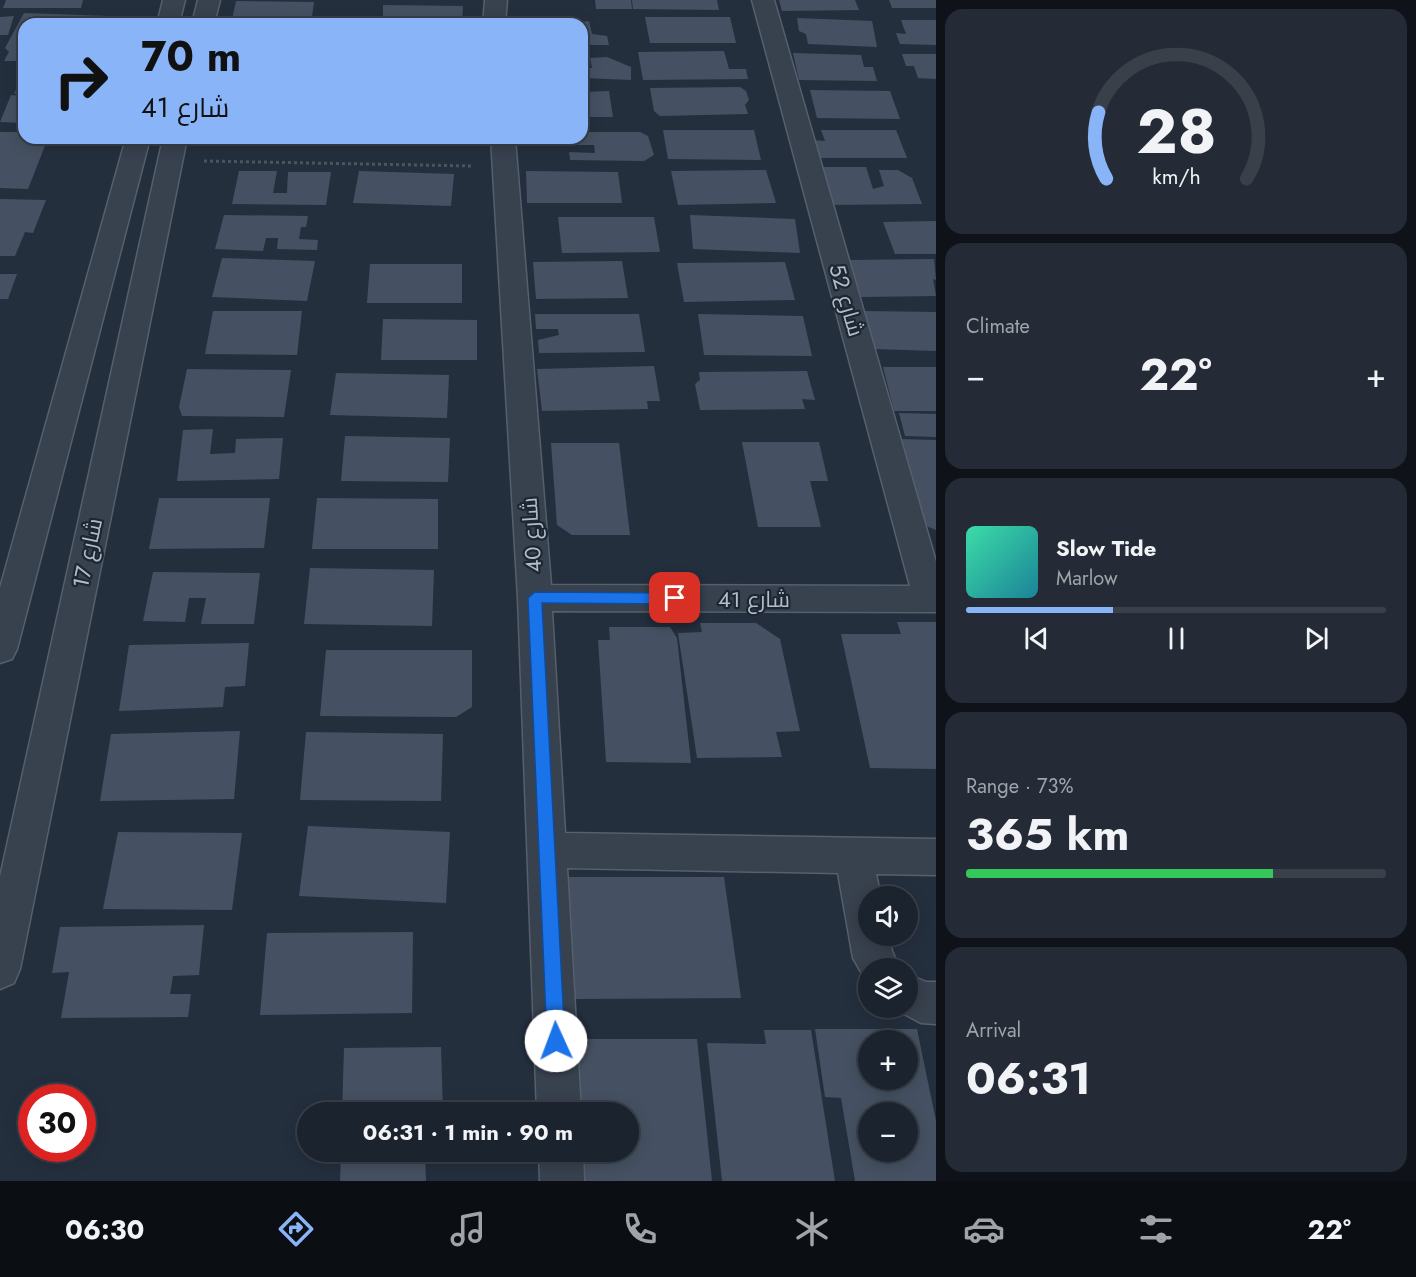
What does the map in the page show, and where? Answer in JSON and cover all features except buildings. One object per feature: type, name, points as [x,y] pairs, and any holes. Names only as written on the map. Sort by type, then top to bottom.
[{"type":"street","points":[[170,18],[174,0]]},
{"type":"street","points":[[204,18],[209,0]]},
{"type":"street","points":[[494,18],[496,0]]},
{"type":"street","name":"شارع 52","points":[[764,0],[933,599]]},
{"type":"street","points":[[0,649],[136,144]]},
{"type":"street","name":"شارع 17","points":[[0,969],[172,149]]},
{"type":"street","name":"شارع 40","points":[[505,152],[535,598],[559,1102]]},
{"type":"street","name":"شارع 41","points":[[535,598],[933,599]]},
{"type":"street","points":[[548,850],[936,857]]},
{"type":"street","points":[[854,856],[859,886]]},
{"type":"street","points":[[918,1000],[936,1003]]},
{"type":"street","points":[[561,1162],[562,1181]]},
{"type":"path","points":[[172,149],[505,152]]},
{"type":"route","points":[[556,1041],[535,598],[675,598]]}]
